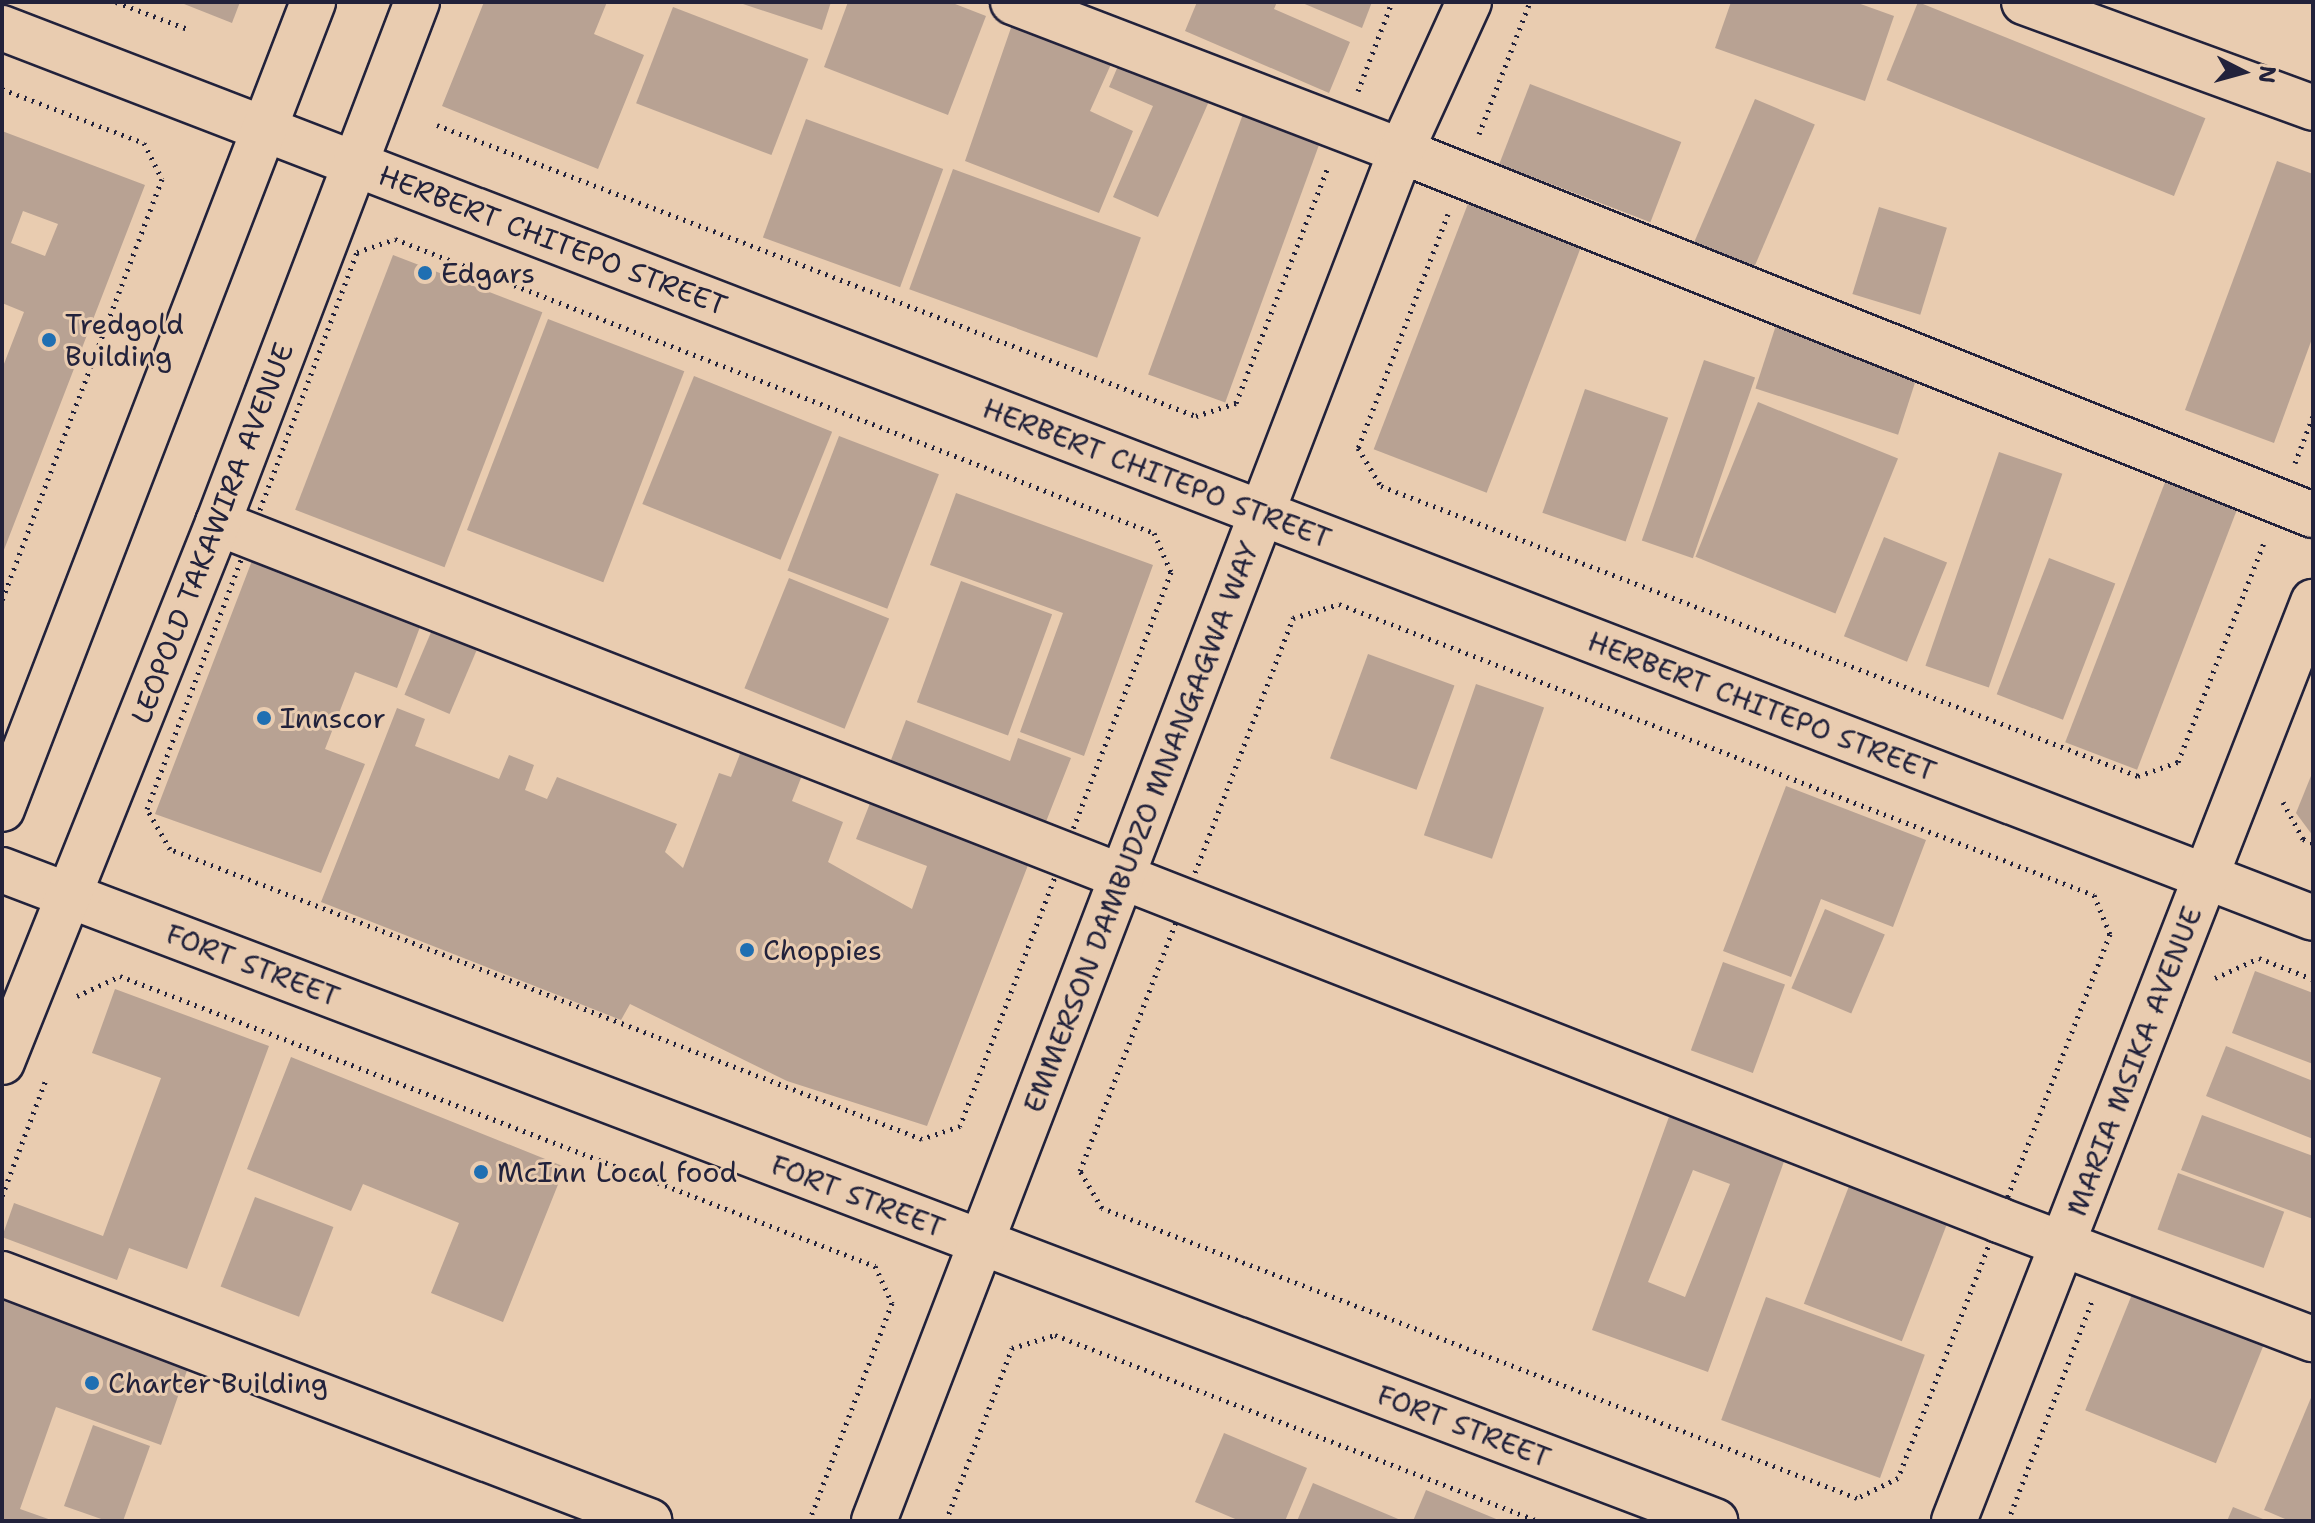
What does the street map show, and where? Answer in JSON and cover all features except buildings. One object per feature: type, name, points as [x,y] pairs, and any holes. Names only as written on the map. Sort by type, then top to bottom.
[{"type":"street","points":[[2,809],[313,2]]},
{"type":"street","name":"LEOPOLD TAKAWIRA AVENUE","points":[[2,1062],[218,523],[417,2]]},
{"type":"street","points":[[1013,2],[1401,151],[2296,509]]},
{"type":"street","name":"EMMERSON DAMBUDZO MNANGAGWA WAY","points":[[874,1521],[1401,151],[1469,2]]},
{"type":"street","points":[[2024,2],[2313,108]]},
{"type":"street","name":"HERBERT CHITEPO STREET","points":[[2,28],[2313,918]]},
{"type":"street","points":[[218,523],[2062,1244],[2313,1339]]},
{"type":"street","name":"MARIA MSIKA AVENUE","points":[[1954,1521],[2313,602]]},
{"type":"street","name":"FORT STREET","points":[[2,870],[1715,1521]]},
{"type":"street","points":[[2,1274],[649,1521]]},
{"type":"path","points":[[116,2],[188,29]]},
{"type":"path","points":[[437,125],[1196,416],[1236,403],[1392,2]]},
{"type":"path","points":[[1530,2],[1358,448],[1381,486],[2138,776],[2178,762],[2296,509],[2313,416]]},
{"type":"path","points":[[2,89],[144,143],[162,179],[2,600]]},
{"type":"path","points":[[2288,789],[2282,802],[2303,839],[2313,843]]},
{"type":"path","points":[[2211,989],[2216,975],[2259,958],[2313,979]]},
{"type":"path","points":[[72,1009],[78,994],[120,976],[875,1266],[892,1303],[809,1521]]},
{"type":"path","points":[[2,1196],[51,1066]]},
{"type":"path","points":[[2008,1521],[2107,1261]]},
{"type":"path","points":[[946,1521],[1012,1348],[1055,1335],[1538,1521]]},
{"type":"place","name":"Edgars","points":[[425,273]]},
{"type":"place","name":"Tredgold Building","points":[[49,340]]},
{"type":"place","name":"Innscor","points":[[264,718]]},
{"type":"place","name":"Choppies","points":[[747,950]]},
{"type":"place","name":"McInn Local food","points":[[481,1172]]},
{"type":"place","name":"Charter Building","points":[[92,1383]]}]
